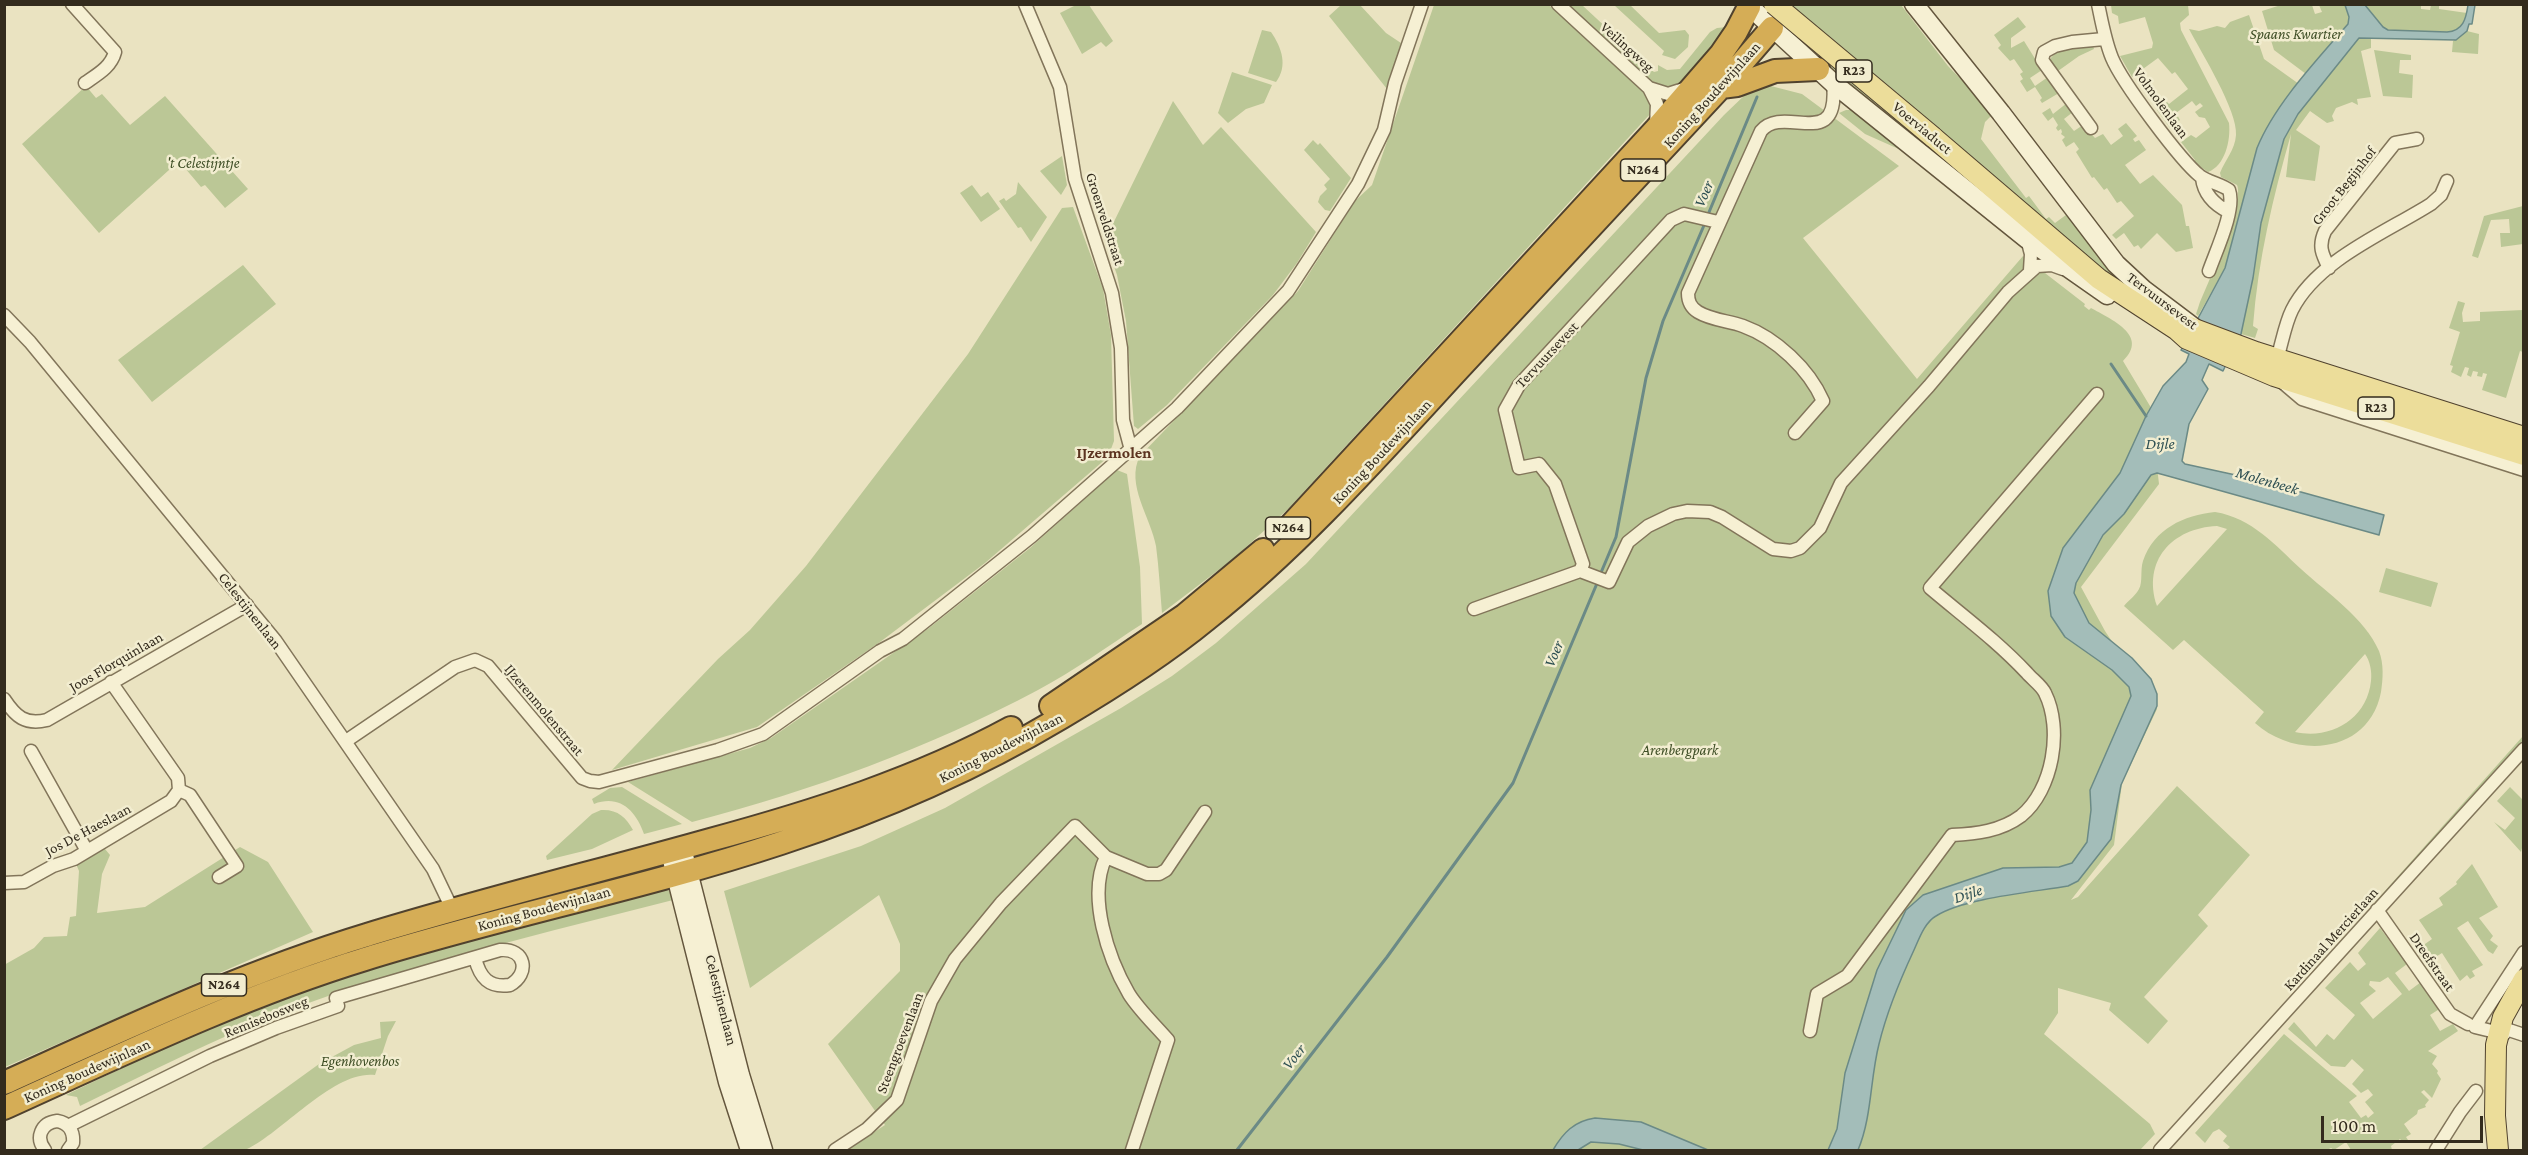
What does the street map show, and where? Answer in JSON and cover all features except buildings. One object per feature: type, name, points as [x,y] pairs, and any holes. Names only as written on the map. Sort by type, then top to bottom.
[{"type":"highway","name":"Koning Boudewijnlaan","points":[[679,861],[957,754],[1056,703],[1185,615],[1294,523],[1656,129],[1731,39],[1749,5]]},
{"type":"highway","name":"Koning Boudewijnlaan","points":[[4,1083],[157,1014],[268,969],[368,934],[456,921],[679,861],[778,844],[830,826],[968,767],[1076,709],[1155,659],[1206,621],[1330,508],[1721,87],[1772,28]]},
{"type":"highway","points":[[1721,87],[1737,85],[1775,71],[1826,76]]},
{"type":"highway","name":"Koning Boudewijnlaan","points":[[4,1108],[156,1039],[265,993],[358,961],[456,921]]},
{"type":"main road","name":"Voerviaduct","points":[[1774,4],[1933,137],[2071,262],[2177,330],[2190,333]]},
{"type":"main road","points":[[1772,28],[1783,4]]},
{"type":"main road","name":"Tervuursevest","points":[[1914,4],[2001,113],[2116,264],[2190,333],[2232,352],[2523,455]]},
{"type":"main road","name":"R23","points":[[1749,5],[1826,76],[2027,239],[2071,262]]},
{"type":"main road","name":"Tervuursevest","points":[[2276,367],[2523,437]]},
{"type":"main road","name":"Celestijnenlaan","points":[[679,861],[728,1082],[750,1150]]},
{"type":"main road","name":"Celestijnenlaan","points":[[679,861],[740,1075],[764,1150]]},
{"type":"main road","points":[[2498,1150],[2495,1116],[2496,1071],[2502,1060],[2512,998],[2522,983]]},
{"type":"street","points":[[72,4],[115,52],[113,60],[85,83]]},
{"type":"street","name":"Groenveldstraat","points":[[1025,4],[1060,87],[1075,179],[1112,293],[1121,348],[1123,420],[1131,450]]},
{"type":"street","points":[[1131,450],[1222,363],[1288,291],[1302,271],[1358,184],[1384,130],[1395,83],[1422,4]]},
{"type":"street","name":"Veilingweg","points":[[1558,4],[1649,88],[1657,104],[1656,129]]},
{"type":"street","name":"Volmolenlaan","points":[[2098,4],[2104,39],[2113,61],[2181,156],[2202,178],[2229,190],[2231,195],[2229,212],[2215,205],[2204,189],[2202,178]]},
{"type":"street","points":[[2091,128],[2042,60],[2044,52],[2055,46],[2104,39]]},
{"type":"street","points":[[1826,76],[1832,110]]},
{"type":"street","name":"Veilingweg","points":[[1649,88],[1668,94],[1696,83]]},
{"type":"street","points":[[1795,433],[1823,401],[1803,369],[1790,356],[1746,327],[1698,312],[1688,300],[1688,293],[1715,221],[1765,126],[1780,122],[1814,124],[1826,118],[1832,110],[1846,105],[1862,106]]},
{"type":"street","name":"Groot Begijnhof","points":[[2329,268],[2320,250],[2320,241],[2325,231],[2395,143],[2417,139]]},
{"type":"street","points":[[2446,181],[2441,195],[2431,204],[2372,239],[2313,281],[2291,311],[2276,367],[2302,399],[2523,470]]},
{"type":"street","points":[[2209,270],[2229,212]]},
{"type":"street","name":"Tervuursevest","points":[[1584,573],[1584,564],[1556,483],[1539,464],[1519,468],[1505,410],[1511,395],[1519,385],[1671,220],[1684,213],[1715,221]]},
{"type":"street","points":[[2027,239],[2031,254],[2030,270]]},
{"type":"street","points":[[1474,609],[1584,573],[1609,582],[1628,543],[1648,526],[1673,514],[1687,511],[1710,512],[1722,517],[1773,549],[1791,551],[1800,548],[1820,528],[1841,483],[2030,270],[2043,264],[2071,262]]},
{"type":"street","name":"Celestijnenlaan","points":[[4,315],[30,342],[247,605],[346,741],[433,869],[456,921]]},
{"type":"street","points":[[1810,1031],[1817,994],[1847,976],[1952,835],[1978,834],[2001,827],[2022,815],[2043,788],[2054,749],[2052,717],[2045,692],[2005,650],[1930,588],[2097,394]]},
{"type":"street","name":"IJzerenmolenstraat","points":[[346,741],[455,667],[475,660],[488,666],[582,778],[590,782],[599,782],[718,750],[763,734],[880,651],[906,637],[1032,536],[1131,450]]},
{"type":"street","name":"Joos Florquinlaan","points":[[4,699],[19,718],[35,723],[47,720],[247,605]]},
{"type":"street","points":[[111,682],[178,778],[179,790],[190,795],[239,869],[219,877]]},
{"type":"street","name":"Kardinaal Mercierlaan","points":[[2160,1150],[2523,748]]},
{"type":"street","points":[[31,751],[87,851]]},
{"type":"street","name":"Jos De Haeslaan","points":[[4,883],[24,882],[87,851],[171,801],[179,790]]},
{"type":"street","points":[[1132,1150],[1168,1040],[1130,995],[1118,969],[1101,922],[1098,899],[1102,866],[1106,856],[1147,873],[1159,874],[1166,870],[1205,812]]},
{"type":"street","name":"Steengroevenlaan","points":[[835,1150],[867,1129],[897,1100],[931,1001],[955,959],[1001,903],[1075,826],[1106,856]]},
{"type":"street","name":"Dreefstraat","points":[[2377,910],[2450,1014],[2472,1025],[2508,1032]]},
{"type":"street","points":[[2472,1025],[2523,952]]},
{"type":"street","name":"Remisebosweg","points":[[68,1126],[210,1056],[276,1028],[338,1006],[336,998],[475,958]]},
{"type":"street","points":[[2436,1150],[2476,1091]]},
{"type":"street","points":[[41,1149],[40,1133],[46,1124],[57,1121],[68,1126],[74,1138],[70,1150]]},
{"type":"green space","points":[[1076,5],[1089,5],[1113,41],[1106,47],[1101,42],[1082,54],[1060,13]]},
{"type":"green space","points":[[1341,5],[1360,5],[1386,33],[1401,43],[1387,89],[1329,16]]},
{"type":"green space","points":[[1434,5],[1549,5],[1648,95],[1652,102],[1651,113],[1288,509],[1233,559],[1162,613],[1156,546],[1140,501],[1135,478],[1140,456],[1298,291],[1355,201],[1372,185]]},
{"type":"green space","points":[[1568,5],[1582,5],[1654,72],[1658,71],[1658,65],[1667,70],[1680,69],[1710,32],[1717,28],[1727,27],[1683,83],[1671,90],[1657,87]]},
{"type":"green space","points":[[1614,5],[1630,5],[1659,33],[1685,30],[1689,35],[1688,47],[1675,59],[1662,55],[1664,51]]},
{"type":"green space","points":[[1793,5],[1901,5],[1948,66],[1994,113],[1985,122],[1981,139],[2026,198],[2029,196],[2046,219],[2049,217],[2055,223],[2070,212],[2136,292],[2096,264],[2065,260],[1887,119],[1781,26]]},
{"type":"green space","points":[[2111,5],[2188,5],[2189,15],[2180,23],[2181,30],[2229,123],[2226,152],[2219,164],[2208,172],[2193,162],[2195,160],[2181,142],[2191,135],[2196,138],[2210,127],[2205,118],[2199,117],[2195,112],[2203,106],[2200,103],[2196,106],[2192,101],[2176,113],[2180,120],[2170,128],[2157,110],[2188,89],[2175,72],[2172,74],[2158,58],[2132,77],[2120,56],[2152,48],[2153,43],[2145,17],[2119,24],[2118,16],[2112,13]]},
{"type":"green space","name":"Spaans Kwartier","points":[[2281,5],[2312,5],[2315,14],[2322,12],[2319,5],[2345,5],[2349,17],[2348,24],[2306,74],[2274,50],[2262,11]]},
{"type":"green space","points":[[2365,5],[2421,5],[2421,9],[2430,10],[2431,5],[2439,6],[2439,9],[2467,13],[2463,24],[2453,32],[2388,30]]},
{"type":"green space","points":[[2249,15],[2264,59],[2299,84],[2270,123],[2257,148],[2225,268],[2198,316],[2196,314],[2199,305],[2231,225],[2238,194],[2237,185],[2221,177],[2220,173],[2234,145],[2235,124],[2210,66],[2189,29],[2199,31],[2217,26],[2225,28],[2230,22]]},
{"type":"green space","points":[[2018,17],[2026,27],[2011,38],[2011,48],[2024,41],[2042,70],[2030,78],[2035,86],[2048,77],[2059,93],[2042,103],[2040,100],[2042,98],[2035,87],[2027,92],[2020,81],[2023,79],[2020,74],[2023,72],[2014,59],[2010,61],[1998,48],[2001,45],[1994,35]]},
{"type":"green space","points":[[1262,30],[1271,32],[1281,51],[1282,70],[1276,82],[1248,73]]},
{"type":"green space","points":[[2467,31],[2479,34],[2478,54],[2452,52],[2453,41]]},
{"type":"green space","points":[[2359,38],[2371,38],[2371,48],[2361,51],[2371,97],[2357,99],[2358,105],[2352,102],[2336,108],[2332,116],[2334,121],[2327,123],[2310,111],[2296,130],[2320,146],[2315,181],[2286,177],[2291,134],[2262,253],[2253,326],[2258,329],[2255,338],[2241,334],[2253,278],[2261,223],[2284,139],[2298,114]]},
{"type":"green space","points":[[2093,46],[2094,49],[2056,72],[2049,62],[2056,53]]},
{"type":"green space","points":[[2374,50],[2411,55],[2411,60],[2400,60],[2399,73],[2413,75],[2412,98],[2383,96]]},
{"type":"green space","points":[[1232,72],[1272,85],[1264,103],[1246,109],[1228,123],[1218,113]]},
{"type":"green space","name":"Arenbergpark","points":[[1763,84],[1802,94],[1899,166],[1803,238],[1917,379],[2023,256],[2085,304],[2084,306],[2089,310],[2091,308],[2117,323],[2130,336],[2132,343],[2130,352],[2123,361],[2150,406],[2159,484],[2081,587],[2105,631],[2157,709],[2122,783],[2114,845],[2071,900],[2078,897],[2177,786],[2250,855],[2198,915],[2208,926],[2144,997],[2168,1021],[2148,1044],[2109,1010],[2111,1003],[2058,988],[2058,1013],[2044,1034],[2150,1124],[2155,1134],[2140,1150],[847,1150],[885,1125],[828,1044],[900,971],[900,944],[879,895],[750,988],[724,891],[861,846],[945,808],[1121,708],[1172,676],[1216,643],[1306,564],[1724,115],[1749,91]]},
{"type":"green space","name":"'t Celestijntje","points":[[86,86],[96,98],[102,94],[130,125],[165,96],[248,189],[225,208],[205,185],[201,187],[179,161],[99,233],[22,144]]},
{"type":"green space","points":[[1173,101],[1203,145],[1221,127],[1316,232],[1273,295],[1167,405],[1138,429],[1134,426],[1126,321],[1117,275],[1105,240]]},
{"type":"green space","points":[[2067,103],[2073,112],[2064,119],[2074,131],[2083,125],[2095,138],[2103,134],[2111,145],[2123,136],[2118,129],[2126,123],[2137,136],[2133,139],[2135,142],[2139,140],[2146,150],[2125,165],[2140,184],[2153,175],[2182,205],[2193,248],[2176,252],[2157,233],[2141,249],[2138,245],[2134,247],[2124,233],[2116,239],[2112,235],[2134,216],[2121,201],[2117,203],[2107,188],[2104,190],[2094,177],[2092,178],[2076,152],[2079,149],[2074,142],[2066,147],[2062,140],[2065,137],[2061,134],[2061,129],[2058,131],[2056,128],[2058,125],[2053,117],[2048,121],[2042,113],[2050,108],[2053,114]]},
{"type":"green space","points":[[1853,110],[1903,148],[1901,150],[1865,134],[1839,113]]},
{"type":"green space","points":[[1313,140],[1318,145],[1320,143],[1351,178],[1330,211],[1325,210],[1318,202],[1327,189],[1324,185],[1330,179],[1304,150]]},
{"type":"green space","points":[[1062,156],[1067,185],[1061,195],[1040,171]]},
{"type":"green space","points":[[1018,182],[1047,217],[1031,242],[999,201],[1004,198],[1006,201],[1016,194]]},
{"type":"green space","points":[[972,185],[981,197],[988,192],[1000,209],[981,222],[960,193]]},
{"type":"green space","points":[[2523,206],[2523,244],[2501,247],[2500,233],[2510,233],[2509,219],[2491,220],[2478,258],[2472,256],[2484,216]]},
{"type":"green space","points":[[1073,207],[1103,289],[1111,335],[1114,441],[1108,457],[985,563],[880,642],[757,727],[612,770],[718,659],[750,630],[806,566],[968,354],[1062,208]]},
{"type":"green space","points":[[243,265],[276,304],[152,402],[118,360]]},
{"type":"green space","points":[[2458,301],[2465,303],[2462,313],[2463,322],[2480,321],[2480,312],[2523,310],[2523,352],[2520,351],[2506,398],[2482,390],[2487,374],[2483,373],[2482,377],[2477,376],[2478,372],[2473,371],[2471,377],[2467,375],[2469,368],[2465,367],[2461,377],[2451,372],[2453,366],[2450,365],[2460,332],[2449,328]]},
{"type":"green space","points":[[1117,470],[1127,474],[1140,567],[1142,624],[1078,667],[997,711],[912,749],[825,782],[692,822],[628,782],[750,748],[771,738],[929,628],[1030,548]]},
{"type":"green space","points":[[2215,512],[2228,515],[2252,526],[2355,617],[2373,639],[2382,661],[2381,692],[2374,713],[2362,728],[2347,739],[2329,745],[2310,746],[2272,735],[2255,723],[2264,712],[2184,640],[2173,650],[2124,606],[2139,589],[2143,561],[2155,540],[2162,532],[2181,520]],"holes":[[[2217,526],[2227,529],[2157,606],[2153,590],[2154,575],[2164,550],[2174,540],[2187,533]],[[2365,654],[2370,666],[2371,681],[2368,694],[2355,716],[2345,724],[2322,733],[2295,732]]]},
{"type":"green space","points":[[2386,568],[2438,583],[2431,607],[2379,592]]},
{"type":"green space","points":[[2523,736],[2523,743],[2379,902],[2375,902]]},
{"type":"green space","points":[[622,787],[682,824],[644,834],[632,812],[626,807],[612,801],[594,804],[592,799],[610,788]]},
{"type":"green space","points":[[2510,787],[2523,800],[2521,852],[2494,822],[2505,830],[2515,818],[2497,801]]},
{"type":"green space","points":[[601,810],[612,811],[620,815],[633,830],[592,849],[547,860],[546,856],[592,814]]},
{"type":"green space","points":[[100,843],[110,855],[102,874],[97,913],[145,907],[240,847],[268,862],[313,932],[5,1067],[4,965],[34,948],[44,937],[67,936],[70,917],[76,916],[79,871],[74,859]]},
{"type":"green space","points":[[2472,864],[2498,907],[2479,918],[2493,936],[2490,940],[2498,946],[2493,954],[2488,951],[2468,921],[2457,928],[2483,965],[2472,971],[2475,976],[2470,979],[2467,975],[2460,981],[2442,953],[2434,958],[2429,951],[2420,957],[2418,949],[2432,939],[2419,920],[2443,905],[2439,898],[2457,884],[2456,882]]},
{"type":"green space","points":[[666,890],[671,891],[677,899],[431,963],[287,1011],[208,1044],[80,1106],[77,1097],[66,1095],[169,1046],[310,988],[465,941]]},
{"type":"green space","points":[[2380,928],[2407,964],[2395,973],[2409,991],[2421,982],[2441,1008],[2430,1015],[2440,1031],[2453,1024],[2458,1031],[2428,1051],[2437,1056],[2432,1064],[2441,1079],[2432,1098],[2424,1090],[2421,1092],[2429,1100],[2426,1107],[2418,1110],[2417,1114],[2404,1124],[2411,1134],[2406,1137],[2408,1140],[2404,1143],[2400,1139],[2391,1146],[2392,1150],[2351,1150],[2346,1142],[2334,1150],[2331,1148],[2327,1150],[2226,1150],[2230,1147],[2223,1141],[2227,1136],[2219,1129],[2213,1132],[2205,1143],[2195,1133],[2284,1034],[2357,1096],[2349,1102],[2361,1118],[2366,1115],[2368,1118],[2374,1113],[2365,1102],[2373,1095],[2368,1089],[2361,1093],[2352,1084],[2364,1070],[2352,1059],[2345,1067],[2331,1066],[2288,1029],[2294,1022],[2316,1047],[2327,1034],[2334,1040],[2355,1015],[2325,988],[2350,962],[2358,971],[2366,964],[2358,953]],"holes":[[[2388,977],[2402,994],[2373,1019],[2360,1003],[2376,991],[2369,985],[2370,981],[2380,982]]]},
{"type":"green space","name":"Egenhovenbos","points":[[396,1021],[388,1036],[375,1075],[359,1076],[343,1082],[309,1104],[261,1141],[243,1151],[200,1150],[319,1064],[354,1045],[381,1038],[380,1022]]},
{"type":"water","name":"Dijle","points":[[2345,5],[2365,5],[2388,30],[2447,32],[2460,27],[2465,19],[2468,5],[2475,5],[2472,24],[2469,24],[2467,31],[2456,40],[2359,38],[2298,114],[2284,139],[2261,223],[2253,278],[2241,334],[2223,371],[2209,364],[2202,380],[2208,389],[2189,424],[2182,461],[2185,464],[2254,479],[2384,515],[2379,535],[2157,473],[2151,475],[2124,514],[2103,535],[2076,583],[2074,593],[2089,623],[2132,658],[2151,679],[2157,694],[2157,706],[2121,785],[2111,839],[2078,881],[2068,886],[1981,900],[1948,910],[1929,922],[1920,936],[1886,1020],[1876,1057],[1866,1124],[1858,1150],[1828,1150],[1837,1129],[1845,1073],[1877,970],[1906,910],[1923,895],[2003,868],[2059,867],[2072,863],[2087,842],[2091,810],[2090,790],[2131,696],[2129,687],[2112,670],[2065,637],[2051,616],[2048,591],[2063,548],[2120,473],[2146,416],[2163,386],[2186,362],[2189,354],[2181,350],[2225,268],[2257,148],[2285,99],[2348,24],[2349,17]]},
{"type":"water","points":[[1595,1118],[1641,1122],[1708,1150],[1643,1150],[1619,1144],[1591,1142],[1578,1150],[1553,1150],[1561,1138],[1575,1125]]},
{"type":"waterway","name":"Voer","points":[[1707,217],[1757,97]]},
{"type":"waterway","name":"Voer","points":[[1600,575],[1616,537],[1646,378],[1663,321],[1705,223]]},
{"type":"waterway","points":[[2111,364],[2146,416]]},
{"type":"waterway","name":"Voer","points":[[1237,1150],[1387,957],[1513,783],[1598,581]]},
{"type":"district","name":"IJzermolen","points":[[1114,453]]},
{"type":"water label","name":"Molenbeek","points":[[2267,481]]}]
